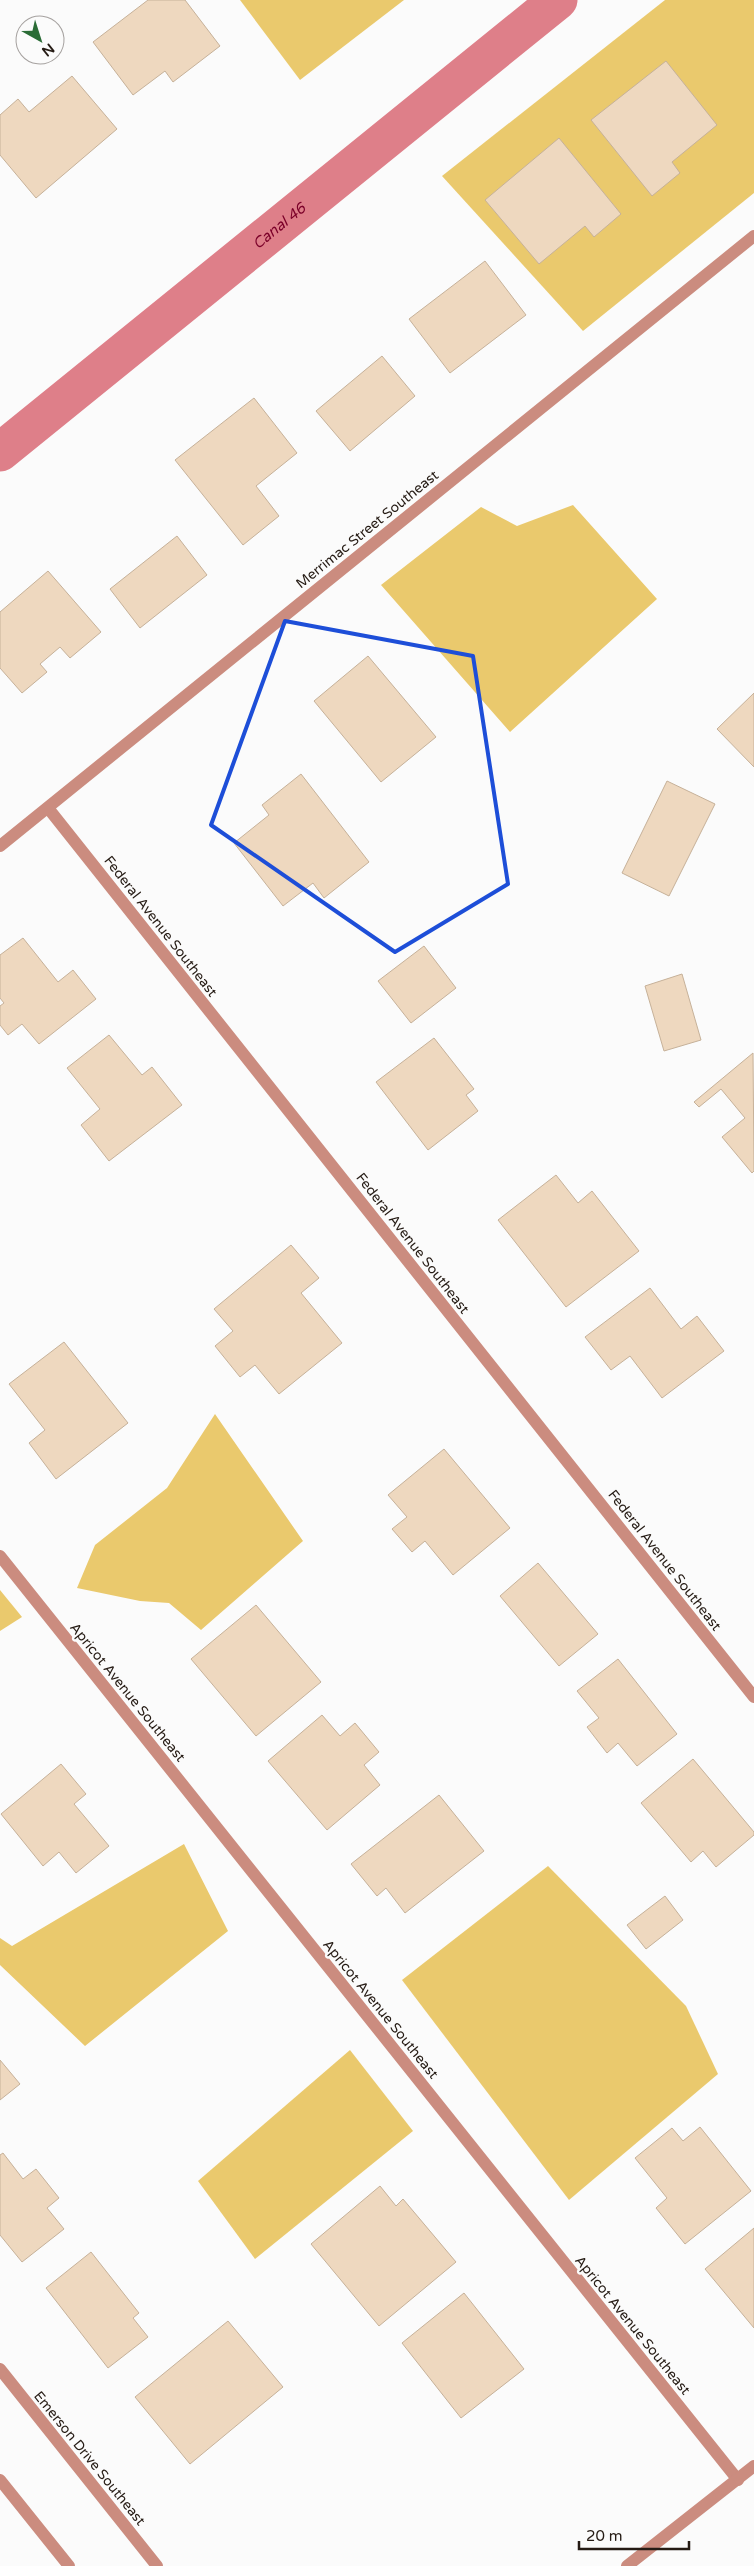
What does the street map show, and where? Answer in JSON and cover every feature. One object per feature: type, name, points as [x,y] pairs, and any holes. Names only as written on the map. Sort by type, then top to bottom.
[{"type":"street","name":"Merrimac Street Southeast","points":[[0,846],[754,236]]},
{"type":"street","name":"Federal Avenue Southeast","points":[[48,808],[754,1697]]},
{"type":"street","name":"Apricot Avenue Southeast","points":[[0,1556],[738,2480]]},
{"type":"street","name":"Emerson Drive Southeast","points":[[0,2369],[157,2566]]},
{"type":"street","points":[[627,2566],[754,2466]]},
{"type":"street","points":[[0,2480],[69,2566]]},
{"type":"street","points":[[50,2542],[76,2566]]},
{"type":"highlighted area","points":[[285,621],[473,656],[508,884],[395,952],[211,825]]},
{"type":"shaded area","points":[[240,0],[404,0],[300,80]]},
{"type":"shaded area","points":[[665,0],[754,0],[754,193],[583,331],[442,176]]},
{"type":"shaded area","points":[[573,505],[657,599],[510,732],[381,585],[481,507],[517,526]]},
{"type":"shaded area","points":[[215,1414],[303,1541],[201,1630],[169,1603],[140,1601],[77,1588],[95,1545],[167,1488]]},
{"type":"shaded area","points":[[0,1590],[22,1617],[0,1631]]},
{"type":"shaded area","points":[[184,1844],[228,1931],[85,2046],[0,1965],[0,1938],[12,1946]]},
{"type":"shaded area","points":[[548,1866],[686,2006],[718,2074],[569,2200],[402,1980]]},
{"type":"shaded area","points":[[350,2050],[413,2131],[255,2259],[198,2181]]},
{"type":"building","points":[[148,0],[185,0],[220,46],[173,82],[165,71],[133,95],[93,42]]},
{"type":"building","points":[[666,61],[717,125],[672,162],[680,173],[652,196],[591,120]]},
{"type":"building","points":[[72,76],[117,129],[36,198],[0,155],[0,115],[18,99],[29,112]]},
{"type":"building","points":[[559,138],[621,214],[594,237],[585,226],[539,264],[485,200]]},
{"type":"building","points":[[485,261],[526,315],[450,373],[409,319]]},
{"type":"building","points":[[382,356],[415,396],[350,451],[316,411]]},
{"type":"building","points":[[254,398],[297,453],[256,486],[279,516],[243,545],[175,460]]},
{"type":"building","points":[[177,536],[207,575],[140,628],[110,589]]},
{"type":"building","points":[[48,571],[101,632],[70,658],[60,647],[40,664],[47,672],[22,693],[0,668],[0,612]]},
{"type":"building","points":[[368,656],[436,737],[381,782],[314,701]]},
{"type":"building","points":[[754,693],[754,767],[717,729]]},
{"type":"building","points":[[301,774],[369,862],[324,898],[313,883],[283,906],[234,843],[269,815],[262,805]]},
{"type":"building","points":[[667,781],[715,804],[669,896],[622,873]]},
{"type":"building","points":[[23,938],[58,982],[73,970],[96,999],[39,1044],[22,1024],[8,1035],[0,1025],[0,1006],[4,1003],[0,998],[0,955]]},
{"type":"building","points":[[424,946],[456,988],[411,1023],[378,981]]},
{"type":"building","points":[[682,974],[701,1040],[664,1051],[645,986]]},
{"type":"building","points":[[109,1035],[142,1075],[152,1067],[182,1105],[109,1161],[81,1125],[100,1109],[67,1068]]},
{"type":"building","points":[[434,1038],[474,1089],[466,1095],[478,1111],[428,1150],[376,1082]]},
{"type":"building","points":[[753,1053],[754,1171],[752,1173],[722,1137],[745,1118],[721,1089],[699,1107],[694,1102]]},
{"type":"building","points":[[556,1175],[578,1203],[592,1191],[639,1251],[566,1307],[498,1220]]},
{"type":"building","points":[[291,1245],[319,1278],[301,1293],[342,1343],[279,1394],[255,1365],[240,1377],[215,1346],[233,1331],[214,1309]]},
{"type":"building","points":[[650,1288],[681,1329],[697,1316],[724,1351],[662,1398],[630,1356],[611,1370],[585,1337]]},
{"type":"building","points":[[64,1342],[128,1423],[56,1479],[29,1443],[45,1430],[9,1384]]},
{"type":"building","points":[[444,1449],[510,1528],[453,1575],[425,1541],[412,1552],[392,1529],[407,1517],[388,1495]]},
{"type":"building","points":[[538,1563],[598,1634],[559,1666],[500,1596]]},
{"type":"building","points":[[256,1605],[321,1682],[256,1736],[191,1659]]},
{"type":"building","points":[[618,1659],[677,1734],[637,1766],[618,1743],[607,1753],[587,1727],[599,1718],[577,1691]]},
{"type":"building","points":[[322,1715],[340,1736],[355,1723],[379,1752],[364,1765],[380,1785],[327,1830],[268,1761]]},
{"type":"building","points":[[693,1759],[754,1832],[754,1835],[716,1867],[703,1851],[691,1862],[641,1803]]},
{"type":"building","points":[[61,1764],[86,1794],[74,1804],[109,1846],[76,1873],[59,1852],[43,1866],[1,1814]]},
{"type":"building","points":[[439,1795],[484,1851],[405,1913],[386,1888],[377,1896],[351,1864]]},
{"type":"building","points":[[665,1896],[683,1920],[646,1949],[627,1925]]},
{"type":"building","points":[[0,2060],[20,2084],[0,2100]]},
{"type":"building","points":[[700,2127],[751,2191],[685,2244],[656,2208],[667,2198],[635,2158],[672,2128],[683,2141]]},
{"type":"building","points":[[3,2153],[23,2179],[36,2169],[59,2198],[47,2208],[64,2229],[22,2262],[0,2235],[0,2155]]},
{"type":"building","points":[[380,2186],[396,2206],[403,2199],[456,2262],[379,2326],[311,2244]]},
{"type":"building","points":[[754,2228],[754,2328],[705,2269]]},
{"type":"building","points":[[91,2252],[139,2313],[133,2318],[148,2337],[108,2368],[46,2288]]},
{"type":"building","points":[[464,2293],[524,2369],[461,2418],[402,2343]]},
{"type":"building","points":[[228,2321],[283,2387],[190,2464],[135,2397]]},
{"type":"waterway","name":"Canal 46","points":[[0,452],[558,0]]}]
